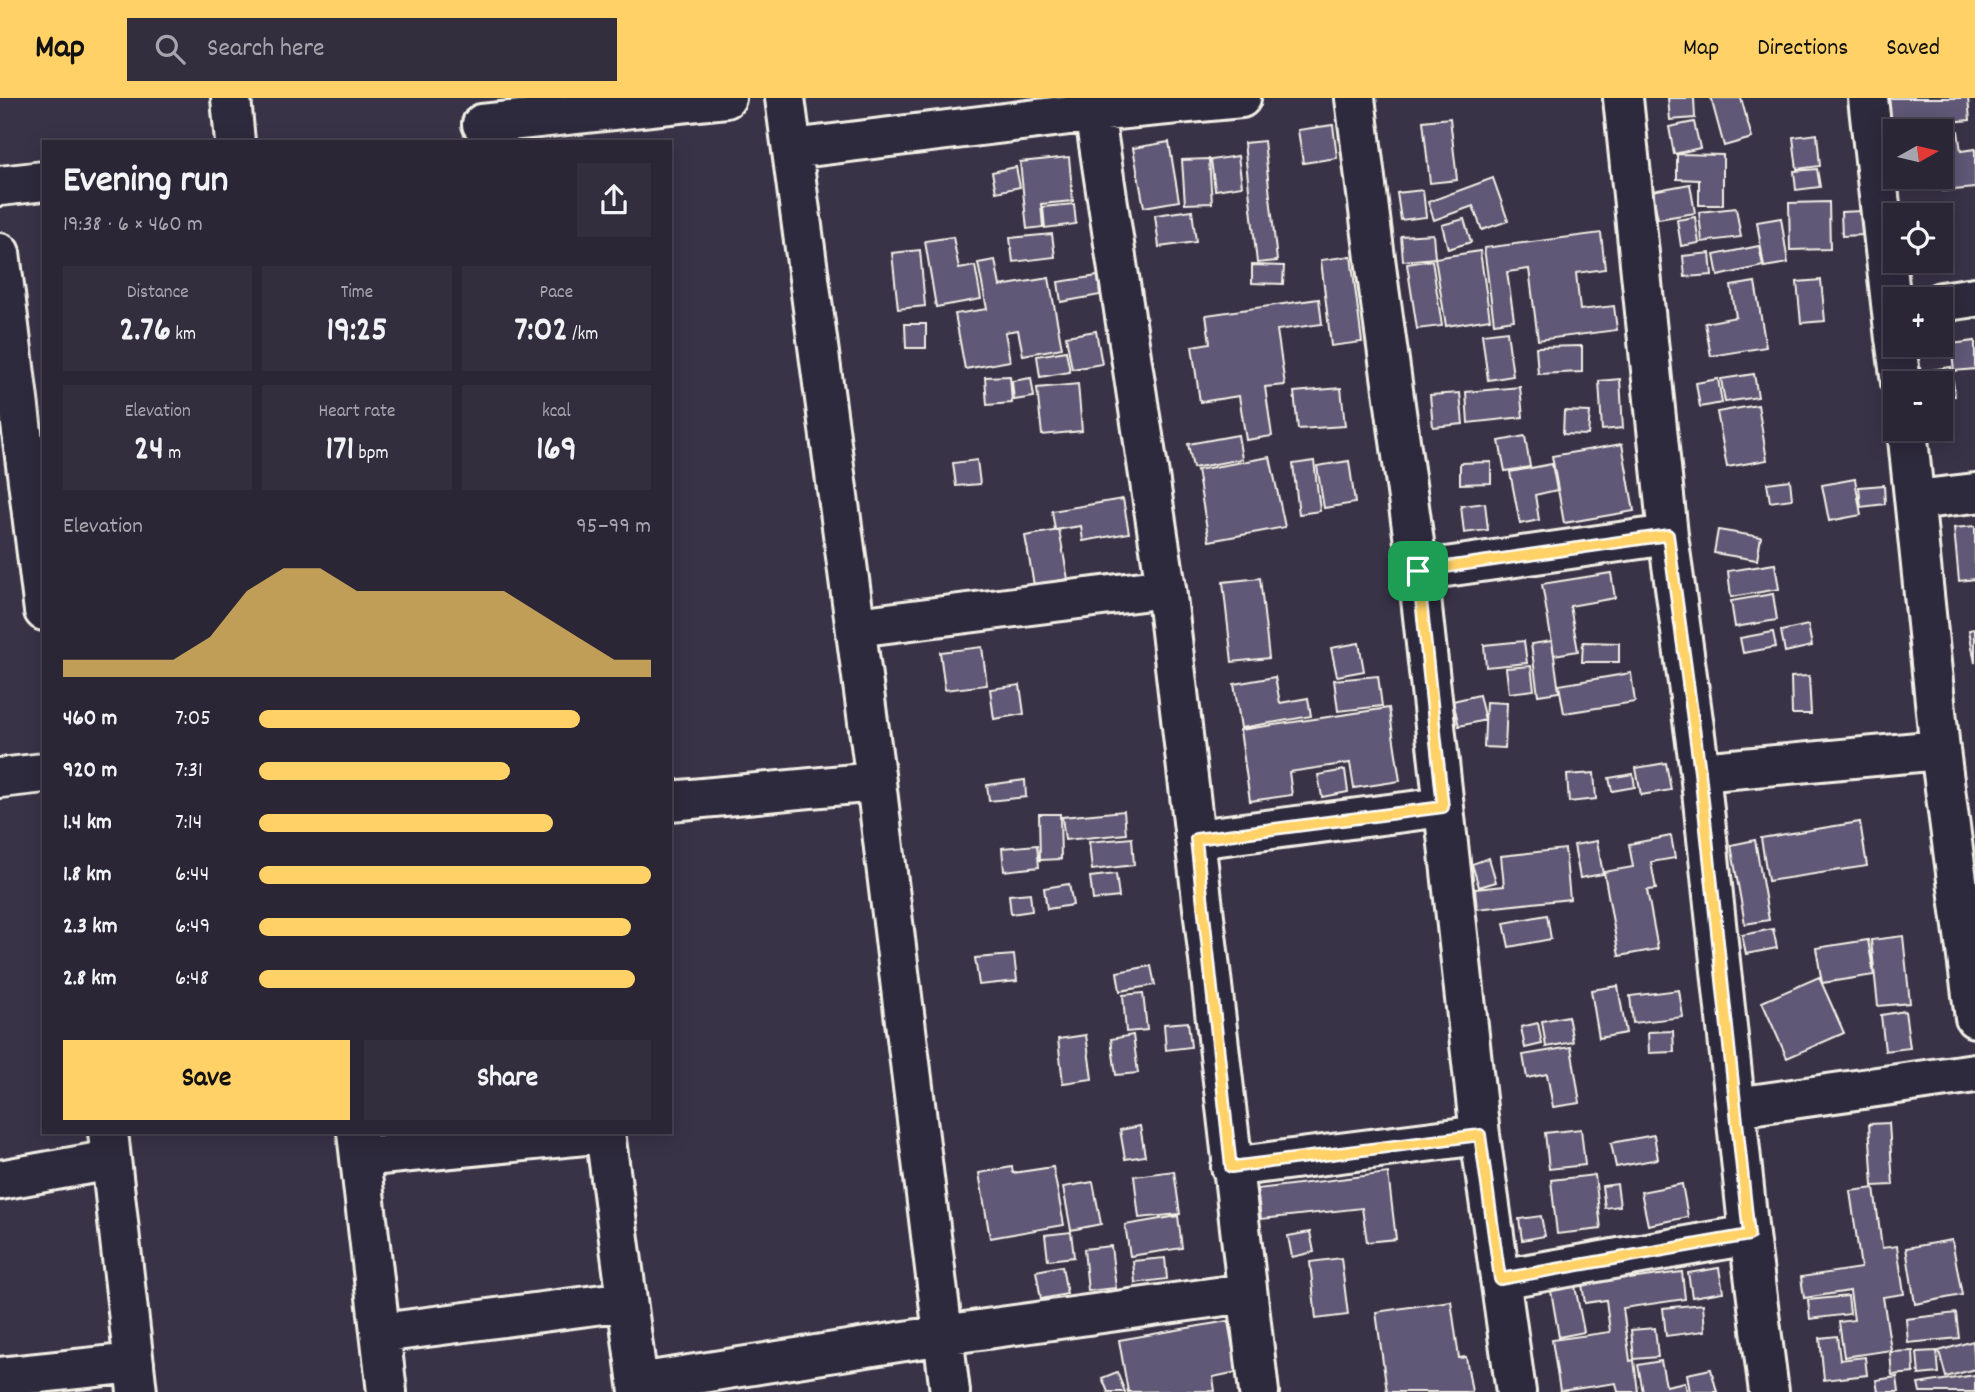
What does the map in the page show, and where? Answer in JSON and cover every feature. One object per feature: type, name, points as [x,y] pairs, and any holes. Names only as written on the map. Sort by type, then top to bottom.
[{"type":"street","points":[[231,98],[235,140]]},
{"type":"street","points":[[482,121],[726,98]]},
{"type":"street","points":[[785,98],[876,782],[950,1392]]},
{"type":"street","points":[[792,149],[1093,105],[1241,98]]},
{"type":"street","points":[[1355,98],[1418,571],[1480,1135],[1516,1392]]},
{"type":"street","points":[[1623,98],[1668,535],[1700,772],[1749,1235],[1769,1392]]},
{"type":"street","points":[[1868,98],[1890,287]]},
{"type":"street","points":[[1093,105],[1166,588],[1259,1392]]},
{"type":"street","points":[[0,186],[42,181]]},
{"type":"street","points":[[0,253],[8,398],[42,599]]},
{"type":"street","points":[[1953,300],[1975,297]]},
{"type":"street","points":[[1908,441],[1940,750],[1975,1018]]},
{"type":"street","points":[[1915,500],[1975,493]]},
{"type":"street","points":[[1418,571],[1668,535]]},
{"type":"street","points":[[856,627],[1166,588]]},
{"type":"street","points":[[1700,772],[1940,750]]},
{"type":"street","points":[[0,778],[42,774]]},
{"type":"street","points":[[672,801],[876,782]]},
{"type":"street","points":[[1196,839],[1443,807]]},
{"type":"street","points":[[1736,1107],[1975,1073]]},
{"type":"street","points":[[387,1392],[358,1145],[567,1134]]},
{"type":"street","points":[[605,1134],[638,1387],[943,1335],[1246,1293]]},
{"type":"street","points":[[1231,1167],[1480,1135]]},
{"type":"street","points":[[0,1180],[109,1146],[136,1377],[0,1377]]},
{"type":"street","points":[[1500,1279],[1749,1235]]},
{"type":"street","points":[[382,1333],[626,1301]]},
{"type":"building","points":[[1668,98],[1694,98],[1695,118],[1670,120]]},
{"type":"building","points":[[1711,98],[1741,98],[1752,138],[1724,146]]},
{"type":"building","points":[[1885,98],[1968,98],[1970,120],[1887,119]]},
{"type":"building","points":[[1450,118],[1457,180],[1430,183],[1423,121]]},
{"type":"building","points":[[1694,122],[1700,148],[1674,154],[1669,127]]},
{"type":"building","points":[[1333,125],[1337,158],[1303,163],[1298,130]]},
{"type":"building","points":[[1958,131],[1961,151],[1975,149],[1975,188],[1943,191],[1953,189],[1953,132]]},
{"type":"building","points":[[1817,134],[1820,166],[1797,169],[1793,137]]},
{"type":"building","points":[[1264,141],[1277,261],[1257,263],[1244,143]]},
{"type":"building","points":[[1169,142],[1179,201],[1144,207],[1133,148]]},
{"type":"building","points":[[1677,154],[1723,155],[1723,205],[1699,205],[1699,180],[1677,179]]},
{"type":"building","points":[[1238,156],[1242,186],[1215,190],[1211,160]]},
{"type":"building","points":[[1069,157],[1073,201],[1041,204],[1043,227],[1027,229],[1020,162]]},
{"type":"building","points":[[1209,159],[1212,203],[1185,204],[1182,160]]},
{"type":"building","points":[[1016,167],[1020,187],[996,192],[992,172]]},
{"type":"building","points":[[1817,169],[1820,187],[1796,190],[1794,171]]},
{"type":"building","points":[[1493,178],[1508,221],[1482,230],[1473,206],[1434,220],[1428,202]]},
{"type":"building","points":[[1690,184],[1695,213],[1658,219],[1652,191]]},
{"type":"building","points":[[1423,190],[1426,217],[1401,220],[1397,193]]},
{"type":"building","points":[[1829,202],[1830,249],[1790,250],[1789,203]]},
{"type":"building","points":[[1074,204],[1076,224],[1045,228],[1043,207]]},
{"type":"building","points":[[1736,208],[1741,237],[1702,242],[1699,212]]},
{"type":"building","points":[[1192,210],[1196,242],[1159,247],[1155,215]]},
{"type":"building","points":[[1861,211],[1862,235],[1842,236],[1841,212]]},
{"type":"building","points":[[1695,217],[1699,243],[1681,246],[1677,220]]},
{"type":"building","points":[[1781,218],[1788,263],[1764,267],[1757,222]]},
{"type":"building","points":[[1464,219],[1471,242],[1448,249],[1442,225]]},
{"type":"building","points":[[1601,233],[1605,269],[1576,273],[1580,310],[1614,306],[1617,330],[1538,340],[1529,269],[1507,272],[1514,320],[1494,323],[1484,248]]},
{"type":"building","points":[[1052,234],[1055,257],[1013,262],[1010,238]]},
{"type":"building","points":[[1433,234],[1435,258],[1403,261],[1401,236]]},
{"type":"building","points":[[953,237],[959,269],[975,266],[981,299],[936,307],[925,241]]},
{"type":"building","points":[[1759,246],[1763,266],[1718,276],[1714,255]]},
{"type":"building","points":[[920,250],[925,306],[898,309],[892,253]]},
{"type":"building","points":[[1480,251],[1490,319],[1446,326],[1435,258]]},
{"type":"building","points":[[1710,253],[1712,275],[1685,277],[1683,256]]},
{"type":"building","points":[[1351,256],[1362,342],[1331,346],[1321,260]]},
{"type":"building","points":[[995,260],[1000,286],[1049,278],[1062,348],[1023,355],[1018,330],[1005,332],[1010,361],[965,369],[955,314],[987,309],[978,263]]},
{"type":"building","points":[[1432,260],[1442,326],[1417,329],[1407,264]]},
{"type":"building","points":[[1252,265],[1284,266],[1283,284],[1252,283]]},
{"type":"building","points":[[1098,276],[1100,295],[1061,302],[1058,282]]},
{"type":"building","points":[[1821,280],[1825,321],[1801,323],[1797,282]]},
{"type":"building","points":[[1755,282],[1766,347],[1711,356],[1705,323],[1736,317],[1731,286]]},
{"type":"building","points":[[1319,299],[1322,324],[1277,330],[1285,385],[1265,387],[1272,436],[1246,440],[1239,396],[1200,402],[1192,346],[1210,343],[1206,315]]},
{"type":"building","points":[[905,324],[926,324],[926,348],[906,348]]},
{"type":"building","points":[[1096,331],[1102,364],[1072,369],[1066,336]]},
{"type":"building","points":[[1507,331],[1513,376],[1488,380],[1482,334]]},
{"type":"building","points":[[1975,341],[1975,369],[1954,371],[1953,344]]},
{"type":"building","points":[[1582,346],[1582,372],[1538,374],[1536,347]]},
{"type":"building","points":[[1066,351],[1070,372],[1040,377],[1037,356]]},
{"type":"building","points":[[1951,367],[1952,371],[1930,371]]},
{"type":"building","points":[[1754,374],[1758,397],[1725,402],[1721,379]]},
{"type":"building","points":[[1010,376],[1012,403],[987,405],[985,377]]},
{"type":"building","points":[[1031,378],[1034,397],[1014,400],[1012,381]]},
{"type":"building","points":[[1620,379],[1623,428],[1602,430],[1599,381]]},
{"type":"building","points":[[1718,379],[1722,403],[1700,407],[1696,383]]},
{"type":"building","points":[[1078,384],[1082,431],[1042,435],[1037,388]]},
{"type":"building","points":[[1520,387],[1523,417],[1468,423],[1466,392]]},
{"type":"building","points":[[1341,388],[1345,426],[1298,429],[1294,392]]},
{"type":"building","points":[[1460,393],[1463,424],[1433,427],[1430,395]]},
{"type":"building","points":[[1758,405],[1767,460],[1727,467],[1717,412]]},
{"type":"building","points":[[1564,411],[1590,412],[1588,435],[1563,434]]},
{"type":"building","points":[[1238,435],[1242,459],[1193,468],[1188,444]]},
{"type":"building","points":[[1525,436],[1530,467],[1505,471],[1499,441]]},
{"type":"building","points":[[1622,444],[1634,511],[1564,523],[1552,456]]},
{"type":"building","points":[[1270,457],[1285,527],[1209,541],[1197,470]]},
{"type":"building","points":[[977,460],[980,484],[956,486],[953,463]]},
{"type":"building","points":[[1314,461],[1320,511],[1299,514],[1293,464]]},
{"type":"building","points":[[1349,461],[1355,503],[1324,508],[1317,466]]},
{"type":"building","points":[[1491,462],[1491,483],[1460,484],[1460,463]]},
{"type":"building","points":[[1552,464],[1557,490],[1535,495],[1539,520],[1520,524],[1510,472]]},
{"type":"building","points":[[1855,479],[1861,515],[1829,521],[1822,485]]},
{"type":"building","points":[[1790,480],[1792,499],[1770,502],[1767,483]]},
{"type":"building","points":[[1884,485],[1885,504],[1861,507],[1859,487]]},
{"type":"building","points":[[1123,499],[1129,533],[1083,541],[1081,526],[1055,530],[1052,511]]},
{"type":"building","points":[[1485,503],[1488,530],[1464,533],[1461,506]]},
{"type":"building","points":[[1975,526],[1975,579],[1959,581],[1954,528]]},
{"type":"building","points":[[1059,530],[1068,579],[1034,585],[1025,536]]},
{"type":"building","points":[[1718,530],[1761,537],[1757,560],[1714,553]]},
{"type":"building","points":[[1775,564],[1779,589],[1731,597],[1728,571]]},
{"type":"building","points":[[1611,573],[1615,598],[1570,606],[1578,651],[1554,655],[1542,584]]},
{"type":"building","points":[[1260,578],[1269,658],[1232,662],[1223,582]]},
{"type":"building","points":[[1773,594],[1777,620],[1735,627],[1731,601]]},
{"type":"building","points":[[1808,625],[1812,646],[1785,652],[1781,631]]},
{"type":"building","points":[[1975,629],[1975,663],[1969,630]]},
{"type":"building","points":[[1773,632],[1776,647],[1743,653],[1740,638]]},
{"type":"building","points":[[1524,641],[1527,663],[1486,667],[1484,645]]},
{"type":"building","points":[[1552,641],[1559,692],[1538,695],[1531,644]]},
{"type":"building","points":[[1583,642],[1619,643],[1619,662],[1582,662]]},
{"type":"building","points":[[1359,643],[1364,671],[1337,676],[1331,648]]},
{"type":"building","points":[[982,647],[987,685],[945,690],[940,652]]},
{"type":"building","points":[[1531,666],[1534,690],[1509,693],[1506,668]]},
{"type":"building","points":[[1631,673],[1635,702],[1564,713],[1559,685]]},
{"type":"building","points":[[1378,676],[1382,706],[1338,711],[1334,680]]},
{"type":"building","points":[[1809,676],[1811,714],[1792,714],[1791,677]]},
{"type":"building","points":[[1275,677],[1280,703],[1308,698],[1311,716],[1241,728],[1234,684]]},
{"type":"building","points":[[1020,685],[1024,714],[994,719],[990,689]]},
{"type":"building","points":[[1479,695],[1485,720],[1459,726],[1453,701]]},
{"type":"building","points":[[1486,702],[1507,703],[1505,748],[1484,747]]},
{"type":"building","points":[[1389,708],[1400,781],[1354,788],[1350,763],[1289,772],[1292,795],[1250,801],[1240,730]]},
{"type":"building","points":[[1666,763],[1671,790],[1641,795],[1636,768]]},
{"type":"building","points":[[1345,770],[1348,792],[1322,797],[1318,775]]},
{"type":"building","points":[[1594,773],[1596,799],[1569,802],[1567,775]]},
{"type":"building","points":[[1633,774],[1635,787],[1612,791],[1609,778]]},
{"type":"building","points":[[1025,780],[1026,797],[989,801],[987,785]]},
{"type":"building","points":[[1124,811],[1126,834],[1065,840],[1062,817]]},
{"type":"building","points":[[1039,814],[1060,814],[1061,859],[1040,860]]},
{"type":"building","points":[[1860,822],[1867,866],[1768,881],[1761,838]]},
{"type":"building","points":[[1671,836],[1675,858],[1651,862],[1656,889],[1647,890],[1658,949],[1619,956],[1604,872],[1633,867],[1629,844]]},
{"type":"building","points":[[1132,838],[1134,865],[1092,870],[1089,842]]},
{"type":"building","points":[[1755,840],[1769,920],[1745,924],[1731,845]]},
{"type":"building","points":[[1597,841],[1603,874],[1580,878],[1574,845]]},
{"type":"building","points":[[1037,845],[1039,867],[1004,871],[1002,848]]},
{"type":"building","points":[[1565,849],[1570,899],[1477,909],[1475,889],[1504,886],[1501,856]]},
{"type":"building","points":[[1489,858],[1496,882],[1479,887],[1472,864]]},
{"type":"building","points":[[1116,874],[1119,897],[1093,900],[1090,877]]},
{"type":"building","points":[[1069,884],[1073,905],[1047,909],[1044,888]]},
{"type":"building","points":[[1030,893],[1032,911],[1011,914],[1009,895]]},
{"type":"building","points":[[1547,915],[1551,939],[1509,947],[1504,923]]},
{"type":"building","points":[[1773,929],[1777,948],[1746,954],[1742,935]]},
{"type":"building","points":[[1903,936],[1910,1003],[1878,1006],[1871,940]]},
{"type":"building","points":[[1868,940],[1874,975],[1822,983],[1816,948]]},
{"type":"building","points":[[1014,955],[1017,981],[979,985],[975,958]]},
{"type":"building","points":[[1151,966],[1155,985],[1120,991],[1117,972]]},
{"type":"building","points":[[1819,977],[1844,1033],[1787,1058],[1762,1002]]},
{"type":"building","points":[[1618,986],[1626,1033],[1599,1038],[1591,990]]},
{"type":"building","points":[[1679,990],[1683,1017],[1633,1023],[1630,996]]},
{"type":"building","points":[[1143,993],[1147,1030],[1126,1032],[1123,995]]},
{"type":"building","points":[[1905,1011],[1910,1048],[1885,1051],[1881,1015]]},
{"type":"building","points":[[1568,1016],[1573,1042],[1546,1047],[1542,1021]]},
{"type":"building","points":[[1188,1022],[1191,1047],[1166,1050],[1164,1024]]},
{"type":"building","points":[[1538,1023],[1542,1044],[1525,1048],[1521,1027]]},
{"type":"building","points":[[1673,1031],[1674,1052],[1649,1053],[1648,1032]]},
{"type":"building","points":[[1086,1035],[1092,1079],[1063,1083],[1058,1039]]},
{"type":"building","points":[[1133,1035],[1138,1073],[1116,1075],[1111,1039]]},
{"type":"building","points":[[1571,1047],[1580,1103],[1553,1107],[1547,1074],[1527,1078],[1523,1055]]},
{"type":"building","points":[[1889,1123],[1893,1185],[1873,1186],[1869,1124]]},
{"type":"building","points":[[1140,1126],[1145,1156],[1125,1159],[1120,1130]]},
{"type":"building","points":[[1581,1129],[1585,1165],[1549,1169],[1545,1133]]},
{"type":"building","points":[[1654,1135],[1658,1159],[1616,1167],[1611,1143]]},
{"type":"building","points":[[1012,1167],[1013,1173],[1053,1167],[1064,1225],[990,1238],[979,1173]]},
{"type":"building","points":[[1174,1171],[1180,1214],[1139,1218],[1134,1176]]},
{"type":"building","points":[[1388,1173],[1396,1239],[1367,1242],[1362,1208],[1261,1219],[1257,1189]]},
{"type":"building","points":[[1595,1175],[1601,1229],[1557,1234],[1551,1180]]},
{"type":"building","points":[[1093,1182],[1101,1224],[1071,1230],[1063,1187]]},
{"type":"building","points":[[1617,1184],[1620,1206],[1605,1208],[1602,1186]]},
{"type":"building","points":[[1682,1184],[1688,1217],[1648,1225],[1641,1192]]},
{"type":"building","points":[[1874,1188],[1882,1248],[1897,1246],[1904,1294],[1883,1297],[1891,1350],[1844,1357],[1839,1322],[1854,1320],[1850,1291],[1804,1298],[1801,1277],[1861,1268],[1850,1191]]},
{"type":"building","points":[[1178,1216],[1182,1248],[1130,1256],[1125,1225]]},
{"type":"building","points":[[1541,1216],[1545,1236],[1522,1240],[1519,1219]]},
{"type":"building","points":[[1071,1232],[1074,1257],[1048,1260],[1045,1235]]},
{"type":"building","points":[[1310,1232],[1314,1252],[1292,1257],[1288,1236]]},
{"type":"building","points":[[1952,1240],[1962,1295],[1915,1304],[1906,1248]]},
{"type":"building","points":[[1111,1246],[1116,1288],[1088,1291],[1084,1249]]},
{"type":"building","points":[[1165,1258],[1167,1279],[1135,1283],[1133,1261]]},
{"type":"building","points":[[1341,1258],[1348,1315],[1316,1319],[1310,1262]]},
{"type":"building","points":[[1628,1264],[1630,1279],[1682,1272],[1685,1299],[1623,1308],[1630,1361],[1634,1360],[1638,1392],[1618,1392],[1616,1383],[1560,1391],[1552,1340],[1610,1332],[1606,1300],[1585,1303],[1580,1272]]},
{"type":"building","points":[[1062,1266],[1067,1294],[1041,1299],[1036,1271]]},
{"type":"building","points":[[1719,1268],[1723,1292],[1692,1297],[1688,1273]]},
{"type":"building","points":[[1575,1286],[1584,1332],[1559,1337],[1551,1291]]},
{"type":"building","points":[[1848,1296],[1850,1314],[1810,1319],[1808,1300]]},
{"type":"building","points":[[1451,1301],[1459,1358],[1466,1357],[1472,1392],[1387,1392],[1376,1312]]},
{"type":"building","points":[[1703,1304],[1705,1331],[1666,1336],[1663,1308]]},
{"type":"building","points":[[1956,1313],[1959,1338],[1908,1343],[1906,1319]]},
{"type":"building","points":[[1228,1321],[1237,1372],[1213,1377],[1215,1391],[1128,1392],[1119,1340]]},
{"type":"building","points":[[1655,1328],[1658,1357],[1634,1359],[1631,1330]]},
{"type":"building","points":[[1837,1336],[1840,1360],[1865,1357],[1867,1375],[1824,1380],[1820,1338]]},
{"type":"building","points":[[1973,1341],[1975,1369],[1946,1377],[1939,1351]]},
{"type":"building","points":[[1913,1351],[1914,1373],[1892,1375],[1890,1352]]},
{"type":"building","points":[[1937,1351],[1939,1373],[1919,1375],[1917,1352]]},
{"type":"building","points":[[1661,1361],[1666,1386],[1685,1382],[1687,1392],[1643,1392],[1638,1365]]},
{"type":"building","points":[[1711,1369],[1717,1392],[1690,1392],[1687,1374]]},
{"type":"building","points":[[1117,1372],[1125,1392],[1108,1392],[1102,1378]]},
{"type":"building","points":[[1975,1375],[1975,1392],[1920,1392],[1918,1384]]},
{"type":"building","points":[[1897,1377],[1899,1392],[1878,1392],[1876,1380]]},
{"type":"route","points":[[1668,535],[1700,772],[1749,1235],[1500,1279],[1480,1135],[1231,1167],[1196,839],[1443,807],[1418,571],[1668,535]]}]
